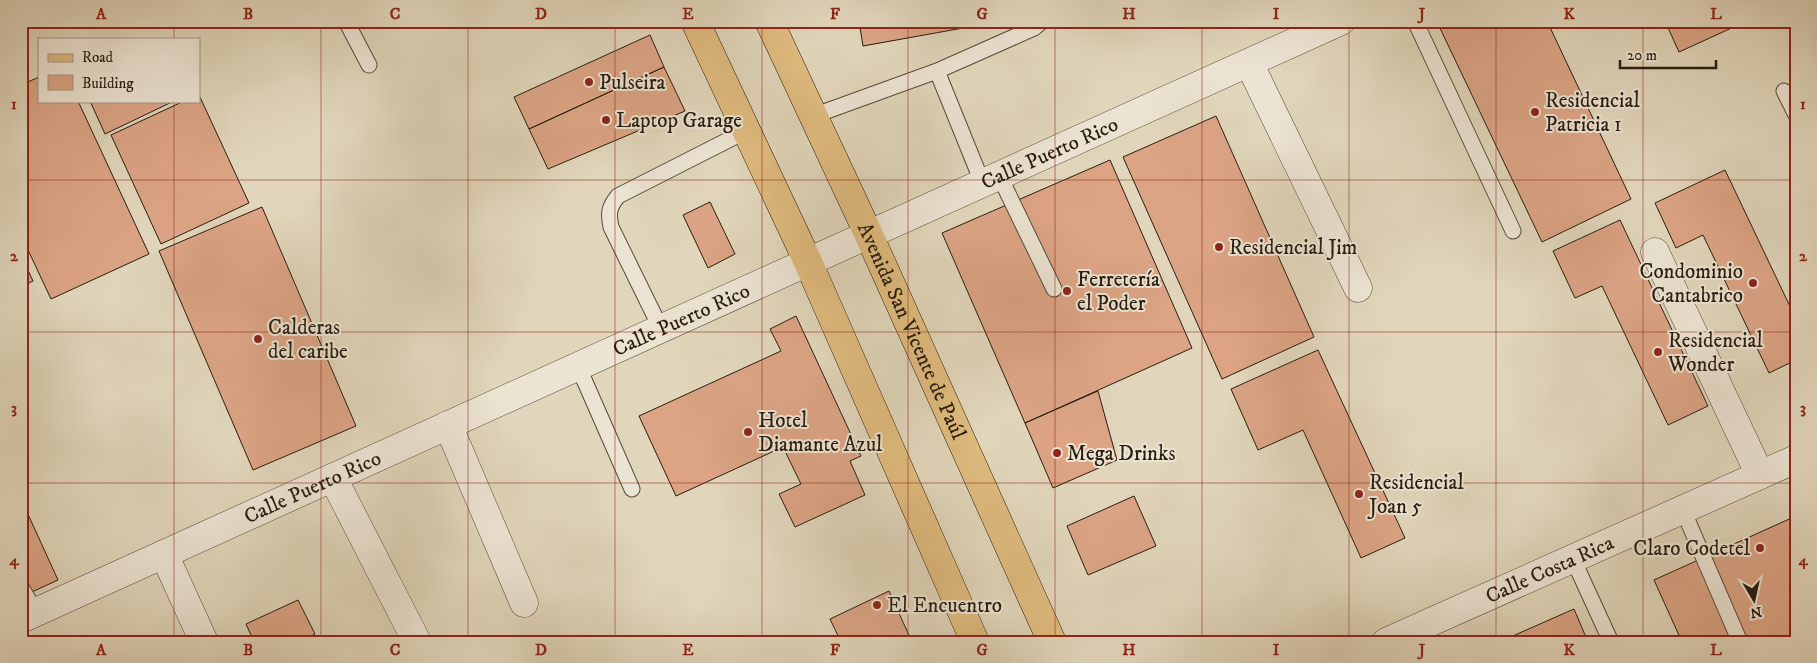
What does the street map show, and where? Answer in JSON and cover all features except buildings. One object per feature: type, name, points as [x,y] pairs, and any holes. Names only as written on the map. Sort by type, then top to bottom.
[{"type":"main road","points":[[695,21],[808,262],[975,642]]},
{"type":"main road","name":"Avenida San Vicente de Paúl","points":[[777,24],[813,116],[1052,642]]},
{"type":"street","name":"Calle Puerto Rico","points":[[29,616],[1341,21]]},
{"type":"street","points":[[1249,62],[1358,288]]},
{"type":"street","points":[[1655,252],[1760,475]]},
{"type":"street","points":[[448,425],[524,603]]},
{"type":"street","name":"Calle Costa Rica","points":[[1386,642],[1796,459]]},
{"type":"street","points":[[333,478],[416,642]]},
{"type":"street","points":[[164,554],[204,642]]},
{"type":"lane","points":[[346,21],[370,65]]},
{"type":"lane","points":[[813,116],[937,71],[1034,28],[1042,21]]},
{"type":"lane","points":[[1415,21],[1513,230]]},
{"type":"lane","points":[[937,71],[991,179],[1054,289]]},
{"type":"lane","points":[[1784,91],[1796,115]]},
{"type":"lane","points":[[661,329],[611,227],[608,214],[611,205],[618,196],[746,131]]},
{"type":"lane","points":[[578,366],[632,489]]},
{"type":"lane","points":[[1683,510],[1740,642]]},
{"type":"lane","points":[[1573,559],[1611,642]]},
{"type":"lane","points":[[21,587],[29,616]]},
{"type":"place","name":"Pulseira","points":[[589,82]]},
{"type":"place","name":"Residencial Patricia 1","points":[[1535,112]]},
{"type":"place","name":"Laptop Garage","points":[[606,120]]},
{"type":"place","name":"Residencial Jim","points":[[1219,247]]},
{"type":"place","name":"Condominio Cantabrico","points":[[1753,283]]},
{"type":"place","name":"Ferretería el Poder","points":[[1067,291]]},
{"type":"place","name":"Calderas del caribe","points":[[258,339]]},
{"type":"place","name":"Residencial Wonder","points":[[1658,352]]},
{"type":"place","name":"Hotel Diamante Azul","points":[[748,432]]},
{"type":"place","name":"Mega Drinks","points":[[1057,453]]},
{"type":"place","name":"Residencial Joan 5","points":[[1359,494]]},
{"type":"place","name":"Claro Codetel","points":[[1760,548]]},
{"type":"place","name":"El Encuentro","points":[[877,605]]}]
